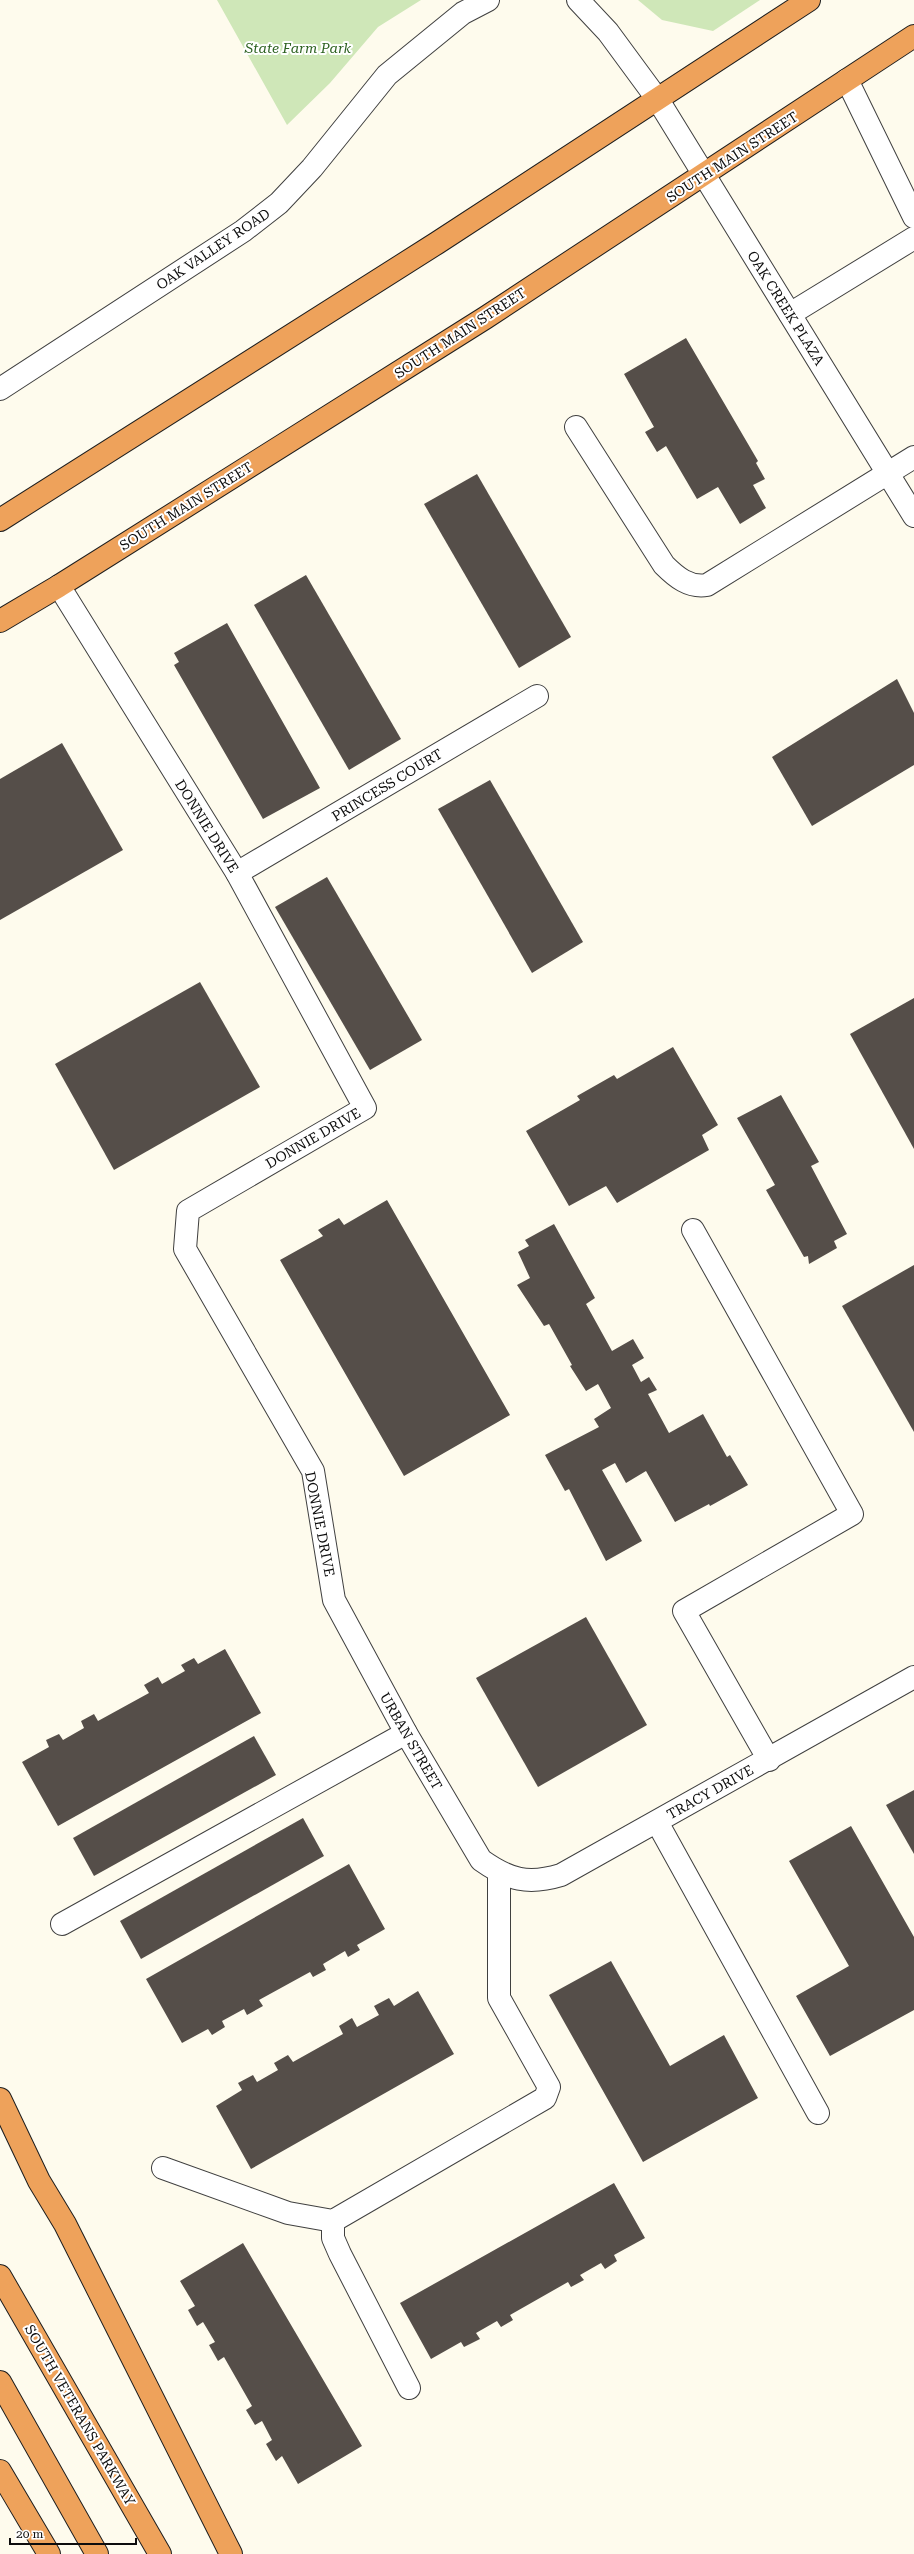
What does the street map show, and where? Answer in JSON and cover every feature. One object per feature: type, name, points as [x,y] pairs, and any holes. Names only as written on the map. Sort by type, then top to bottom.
[{"type":"highway","points":[[0,520],[424,252],[809,0]]},
{"type":"highway","name":"SOUTH MAIN STREET","points":[[0,621],[59,586],[486,318],[914,36]]},
{"type":"highway","points":[[0,2099],[39,2181],[65,2224],[231,2554]]},
{"type":"highway","name":"SOUTH VETERANS PARKWAY","points":[[0,2276],[160,2554]]},
{"type":"highway","points":[[0,2382],[97,2554]]},
{"type":"highway","points":[[0,2471],[49,2554]]},
{"type":"street","name":"OAK VALLEY ROAD","points":[[0,389],[243,231],[279,203],[339,137],[387,75],[462,13],[488,0]]},
{"type":"street","points":[[578,0],[608,32],[658,100]]},
{"type":"street","points":[[847,80],[914,217]]},
{"type":"street","name":"OAK CREEK PLAZA","points":[[658,100],[914,516]]},
{"type":"street","points":[[790,314],[914,238]]},
{"type":"street","points":[[576,427],[664,565],[675,576],[698,586],[707,585],[914,457]]},
{"type":"street","name":"DONNIE DRIVE","points":[[59,586],[237,873],[365,1108],[188,1211],[185,1249],[313,1471],[334,1600]]},
{"type":"street","name":"PRINCESS COURT","points":[[237,873],[537,696]]},
{"type":"street","points":[[693,1230],[852,1514],[684,1611],[769,1760]]},
{"type":"street","name":"URBAN STREET","points":[[334,1600],[406,1733],[481,1860],[500,1873]]},
{"type":"street","name":"TRACY DRIVE","points":[[500,1873],[528,1881],[562,1875],[769,1760],[914,1677]]},
{"type":"street","points":[[62,1924],[406,1733]]},
{"type":"street","points":[[657,1822],[818,2113]]},
{"type":"street","points":[[163,2168],[288,2214],[332,2221],[545,2098],[549,2087],[499,1998],[500,1873]]},
{"type":"street","points":[[332,2221],[333,2238],[340,2254],[409,2388]]},
{"type":"green space","name":"State Farm Park","points":[[217,0],[421,0],[378,27],[330,83],[287,125]]},
{"type":"green space","points":[[638,0],[760,0],[713,31],[662,20]]},
{"type":"building","points":[[686,338],[758,461],[756,463],[765,479],[753,485],[766,508],[740,524],[718,487],[697,499],[666,446],[657,452],[645,432],[654,427],[624,374]]},
{"type":"building","points":[[477,474],[571,637],[519,668],[424,504]]},
{"type":"building","points":[[306,575],[401,739],[349,770],[254,605]]},
{"type":"building","points":[[227,623],[320,788],[263,819],[174,665],[179,662],[174,653]]},
{"type":"building","points":[[897,679],[914,713],[914,765],[812,826],[772,757]]},
{"type":"building","points":[[62,743],[123,850],[0,920],[0,779]]},
{"type":"building","points":[[490,780],[583,942],[532,973],[438,809]]},
{"type":"building","points":[[327,877],[422,1040],[370,1070],[275,907]]},
{"type":"building","points":[[200,982],[260,1087],[114,1170],[55,1064]]},
{"type":"building","points":[[914,998],[914,1149],[850,1034]]},
{"type":"building","points":[[673,1047],[718,1125],[702,1135],[709,1150],[617,1203],[606,1186],[569,1206],[526,1131],[580,1100],[577,1096],[614,1075],[617,1079]]},
{"type":"building","points":[[781,1095],[819,1162],[811,1166],[847,1234],[834,1241],[837,1248],[809,1264],[808,1256],[804,1257],[766,1190],[775,1185],[737,1118]]},
{"type":"building","points":[[387,1200],[510,1415],[404,1476],[280,1260],[323,1236],[318,1230],[339,1218],[344,1225]]},
{"type":"building","points":[[554,1224],[595,1298],[586,1304],[612,1351],[633,1339],[644,1358],[632,1365],[641,1382],[649,1377],[657,1390],[648,1394],[669,1433],[703,1414],[727,1457],[730,1455],[748,1485],[710,1506],[709,1504],[675,1522],[646,1471],[626,1483],[615,1463],[602,1470],[642,1541],[606,1561],[569,1489],[565,1491],[545,1455],[599,1427],[594,1419],[611,1408],[598,1384],[586,1391],[570,1366],[572,1365],[549,1324],[544,1326],[517,1285],[530,1278],[518,1252],[529,1246],[525,1240]]},
{"type":"building","points":[[914,1265],[914,1432],[842,1306]]},
{"type":"building","points":[[586,1617],[647,1725],[538,1787],[476,1678]]},
{"type":"building","points":[[225,1649],[261,1713],[58,1826],[22,1762],[49,1747],[46,1740],[59,1734],[63,1740],[84,1728],[81,1721],[94,1714],[98,1721],[149,1693],[144,1685],[158,1677],[162,1684],[185,1671],[181,1665],[194,1658],[198,1664]]},
{"type":"building","points":[[254,1736],[276,1775],[94,1876],[73,1838]]},
{"type":"building","points":[[914,1790],[914,1854],[886,1805]]},
{"type":"building","points":[[303,1818],[324,1856],[141,1959],[120,1921]]},
{"type":"building","points":[[851,1826],[914,1937],[914,2010],[830,2056],[796,1996],[849,1966],[789,1861]]},
{"type":"building","points":[[349,1864],[385,1929],[357,1945],[360,1950],[348,1957],[345,1951],[323,1964],[326,1970],[313,1977],[310,1972],[259,2000],[263,2006],[247,2015],[244,2009],[222,2021],[225,2027],[212,2035],[208,2029],[182,2043],[146,1979]]},
{"type":"building","points":[[611,1961],[670,2066],[724,2035],[758,2098],[643,2162],[549,1995]]},
{"type":"building","points":[[418,1991],[454,2054],[251,2169],[216,2106],[242,2090],[238,2083],[253,2075],[257,2082],[278,2070],[274,2063],[288,2055],[293,2062],[343,2034],[339,2026],[352,2018],[357,2027],[379,2015],[374,2006],[389,1998],[394,2006]]},
{"type":"building","points":[[614,2183],[645,2238],[614,2255],[617,2261],[605,2269],[601,2263],[580,2275],[584,2280],[571,2287],[568,2282],[510,2315],[513,2320],[501,2327],[497,2321],[476,2333],[480,2339],[464,2347],[461,2342],[431,2359],[400,2303]]},
{"type":"building","points":[[243,2243],[362,2446],[298,2484],[282,2456],[276,2461],[266,2444],[272,2440],[262,2421],[255,2425],[246,2410],[252,2406],[224,2357],[218,2361],[209,2345],[215,2342],[203,2322],[197,2326],[188,2310],[195,2306],[180,2281]]}]
